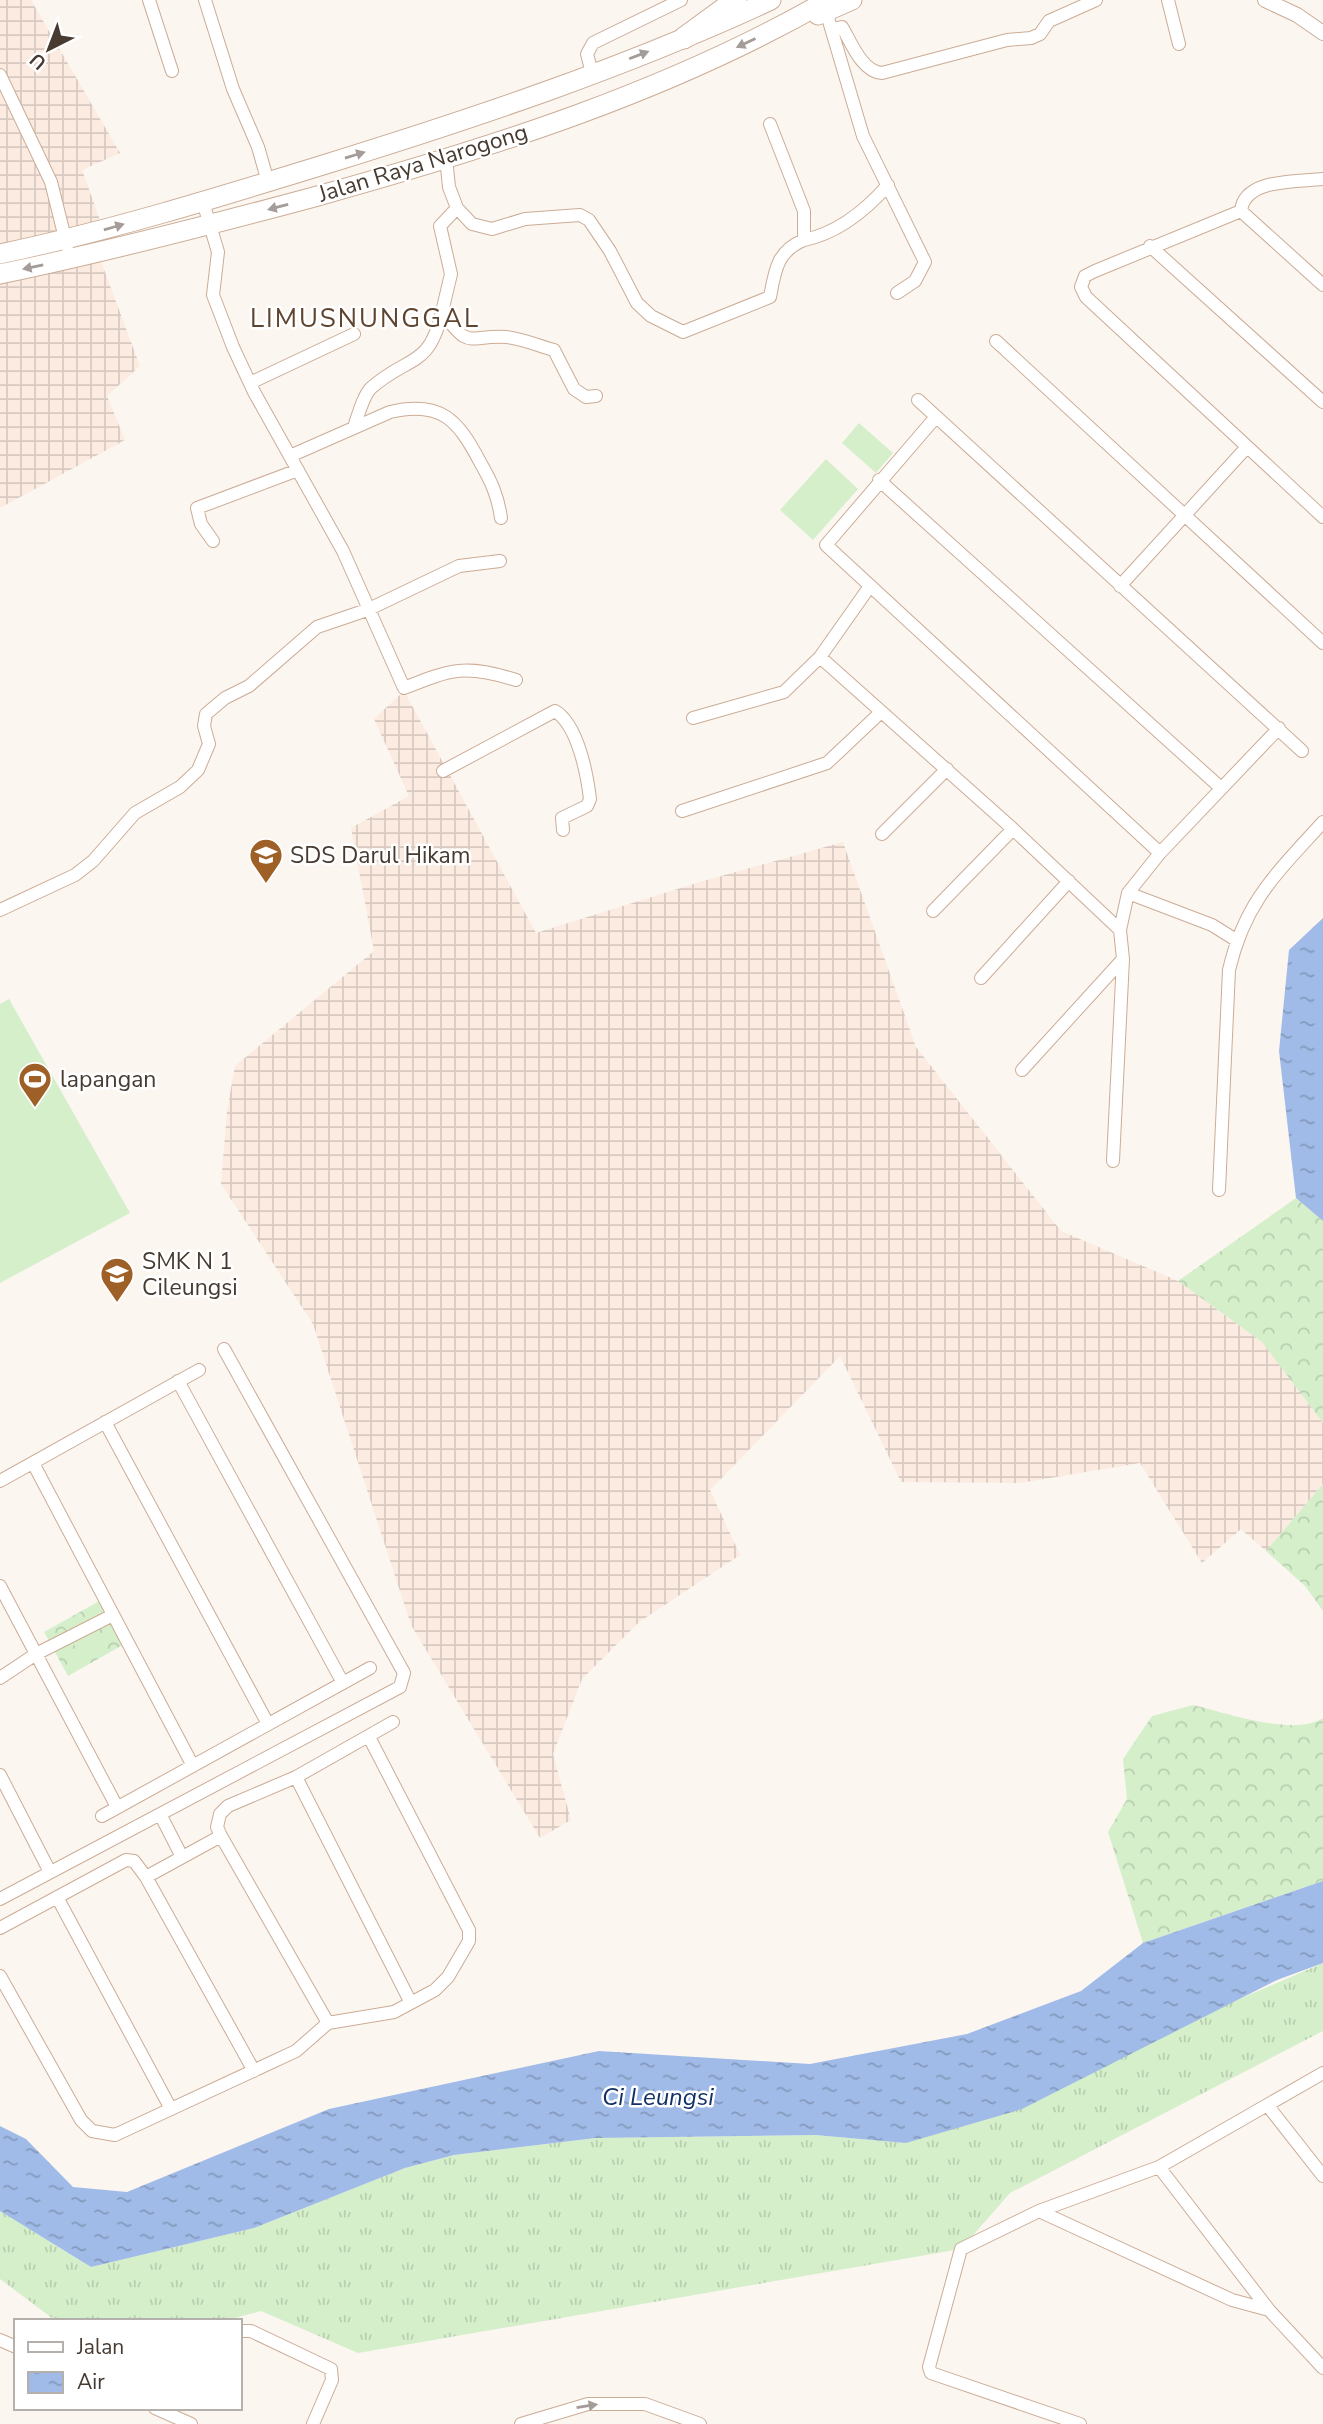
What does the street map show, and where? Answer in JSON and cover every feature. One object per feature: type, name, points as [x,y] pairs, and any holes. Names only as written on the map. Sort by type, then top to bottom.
[{"type":"highway","points":[[684,38],[736,0]]},
{"type":"main road","name":"Jalan Raya Narogong","points":[[0,274],[203,202],[499,108],[684,38],[771,0]]},
{"type":"main road","name":"Jalan Raya Narogong","points":[[0,254],[68,250],[212,225],[446,158],[601,107],[779,28],[829,14],[852,0]]},
{"type":"street","points":[[149,0],[172,71]]},
{"type":"street","points":[[205,0],[233,89],[258,147],[268,182]]},
{"type":"street","points":[[592,73],[587,54],[593,43],[681,0]]},
{"type":"street","points":[[829,14],[842,27],[866,65],[874,72],[882,72],[1007,40],[1031,38],[1040,34],[1049,21],[1096,0]]},
{"type":"street","points":[[1168,0],[1180,44]]},
{"type":"street","points":[[1265,0],[1297,15],[1323,33]]},
{"type":"street","points":[[829,14],[863,136],[925,262],[915,281],[897,293]]},
{"type":"street","points":[[0,75],[51,182],[68,250]]},
{"type":"street","points":[[770,124],[804,211],[804,240]]},
{"type":"street","points":[[446,158],[449,187],[457,208],[472,224],[492,229],[525,219],[580,215],[589,220],[610,251],[637,303],[651,316],[683,331],[770,297],[776,262],[790,246],[816,238],[858,214],[888,184]]},
{"type":"street","points":[[1241,211],[1242,201],[1251,191],[1323,179]]},
{"type":"street","points":[[203,202],[218,252],[213,295],[250,383],[343,551],[404,688],[447,671],[467,669],[485,670],[516,680]]},
{"type":"street","points":[[354,427],[369,389],[430,349],[436,337],[450,274],[440,226],[457,208]]},
{"type":"street","points":[[1241,211],[1150,246],[1085,276],[1081,287],[1086,297],[1323,517]]},
{"type":"street","points":[[1241,211],[1323,285]]},
{"type":"street","points":[[1150,246],[1323,402]]},
{"type":"street","points":[[442,312],[457,332],[474,341],[507,337],[554,350],[574,389],[586,397],[596,396]]},
{"type":"street","points":[[250,383],[354,334]]},
{"type":"street","points":[[996,341],[1323,643]]},
{"type":"street","points":[[918,400],[1302,751]]},
{"type":"street","points":[[290,456],[354,427],[406,409],[428,410],[448,417],[458,425],[498,495],[501,518]]},
{"type":"street","points":[[935,418],[879,480],[826,545],[1160,853]]},
{"type":"street","points":[[1120,586],[1246,448]]},
{"type":"street","points":[[213,541],[201,524],[197,508],[298,470]]},
{"type":"street","points":[[879,480],[1221,788]]},
{"type":"street","points":[[0,910],[75,875],[93,861],[135,813],[180,787],[198,770],[209,744],[204,717],[225,698],[249,686],[317,626],[367,610],[458,566],[500,561]]},
{"type":"street","points":[[693,718],[784,692],[820,657],[870,586]]},
{"type":"street","points":[[820,657],[1013,829],[1120,930]]},
{"type":"street","points":[[443,771],[555,711],[561,715],[581,752],[590,799],[587,806],[562,818],[563,830]]},
{"type":"street","points":[[682,811],[827,763],[880,713]]},
{"type":"street","points":[[1113,1161],[1123,959],[1120,930],[1128,893],[1160,853],[1279,728]]},
{"type":"street","points":[[883,834],[947,769]]},
{"type":"street","points":[[1219,1190],[1229,970],[1236,940],[1248,911],[1264,887],[1323,821]]},
{"type":"street","points":[[933,911],[1013,829]]},
{"type":"street","points":[[981,978],[1069,881]]},
{"type":"street","points":[[1128,893],[1212,925],[1236,940]]},
{"type":"street","points":[[1022,1070],[1123,959]]},
{"type":"street","points":[[0,1899],[400,1687],[404,1673],[225,1349]]},
{"type":"street","points":[[0,1481],[200,1370]]},
{"type":"street","points":[[178,1381],[343,1683]]},
{"type":"street","points":[[105,1422],[268,1724]]},
{"type":"street","points":[[33,1463],[193,1766]]},
{"type":"street","points":[[0,1586],[117,1807]]},
{"type":"street","points":[[0,1678],[36,1654],[113,1615]]},
{"type":"street","points":[[102,1816],[370,1668]]},
{"type":"street","points":[[328,2023],[216,1827],[220,1814],[228,1806],[296,1777],[393,1722]]},
{"type":"street","points":[[0,1976],[81,2120],[92,2131],[115,2135],[296,2052],[328,2023],[394,2012],[435,1990],[448,1977],[470,1941],[469,1930],[369,1737]]},
{"type":"street","points":[[0,1775],[50,1872]]},
{"type":"street","points":[[296,1777],[411,2003]]},
{"type":"street","points":[[161,1816],[182,1857]]},
{"type":"street","points":[[146,1877],[221,1836]]},
{"type":"street","points":[[0,1928],[126,1860],[134,1861],[146,1877],[254,2071]]},
{"type":"street","points":[[57,1897],[171,2109]]},
{"type":"street","points":[[1080,2424],[931,2373],[929,2367],[961,2249],[1040,2211],[1159,2167],[1323,2073]]},
{"type":"street","points":[[1268,2106],[1323,2176]]},
{"type":"street","points":[[1159,2167],[1269,2310],[1323,2368]]},
{"type":"street","points":[[1040,2211],[1111,2241],[1232,2300],[1269,2310]]},
{"type":"street","points":[[242,2331],[251,2331],[323,2362],[331,2369],[332,2380],[313,2424]]},
{"type":"street","points":[[521,2424],[588,2404],[645,2404],[700,2424]]},
{"type":"street","points":[[160,2410],[191,2424]]},
{"type":"shaded area","points":[[0,0],[31,0],[120,153],[82,170],[100,220],[87,224],[140,366],[107,396],[125,440],[0,508]]},
{"type":"shaded area","points":[[404,691],[536,933],[700,882],[843,842],[916,1047],[1061,1231],[1178,1281],[1262,1342],[1323,1423],[1323,1484],[1266,1551],[1241,1529],[1202,1563],[1140,1463],[1020,1483],[901,1482],[840,1356],[710,1490],[740,1555],[639,1622],[582,1679],[553,1754],[571,1820],[540,1838],[411,1625],[313,1324],[221,1184],[227,1111],[235,1066],[374,951],[351,828],[409,796],[374,719]]},
{"type":"green space","points":[[859,423],[893,453],[876,473],[842,443]]},
{"type":"green space","points":[[826,459],[858,489],[813,540],[780,510]]},
{"type":"green space","name":"lapangan","points":[[9,999],[130,1213],[0,1283],[0,1004]]},
{"type":"green space","points":[[1296,1198],[1323,1221],[1323,1423],[1262,1342],[1178,1281]]},
{"type":"green space","points":[[1323,1484],[1323,1611],[1305,1586],[1266,1551]]},
{"type":"green space","points":[[103,1599],[128,1642],[68,1676],[44,1632]]},
{"type":"green space","points":[[82,1616],[102,1651],[83,1661],[64,1626]]},
{"type":"green space","points":[[1193,1705],[1241,1718],[1278,1724],[1310,1723],[1323,1718],[1323,1881],[1143,1943],[1108,1832],[1127,1799],[1123,1759],[1152,1716]]},
{"type":"green space","points":[[1323,1963],[1323,2031],[1010,2193],[961,2249],[358,2353],[261,2311],[231,2319],[53,2319],[0,2279],[0,2211],[91,2267],[254,2228],[405,2168],[454,2155],[596,2138],[815,2135],[906,2143]]},
{"type":"water","points":[[1323,918],[1323,1221],[1296,1198],[1279,1051],[1289,950]]},
{"type":"water","name":"Ci Leungsi","points":[[1323,1881],[1323,1963],[1277,1980],[1022,2109],[906,2143],[815,2135],[596,2138],[454,2155],[405,2168],[254,2228],[91,2267],[0,2211],[0,2126],[26,2139],[73,2187],[127,2192],[329,2109],[599,2051],[810,2064],[967,2034],[1081,1991],[1143,1943]]},
{"type":"place","name":"SDS Darul Hikam","points":[[266,885]]},
{"type":"place","name":"lapangan","points":[[35,1109]]},
{"type":"place","name":"SMK N 1 Cileungsi","points":[[117,1304]]},
{"type":"district","name":"LIMUSNUNGGAL","points":[[365,318]]}]
